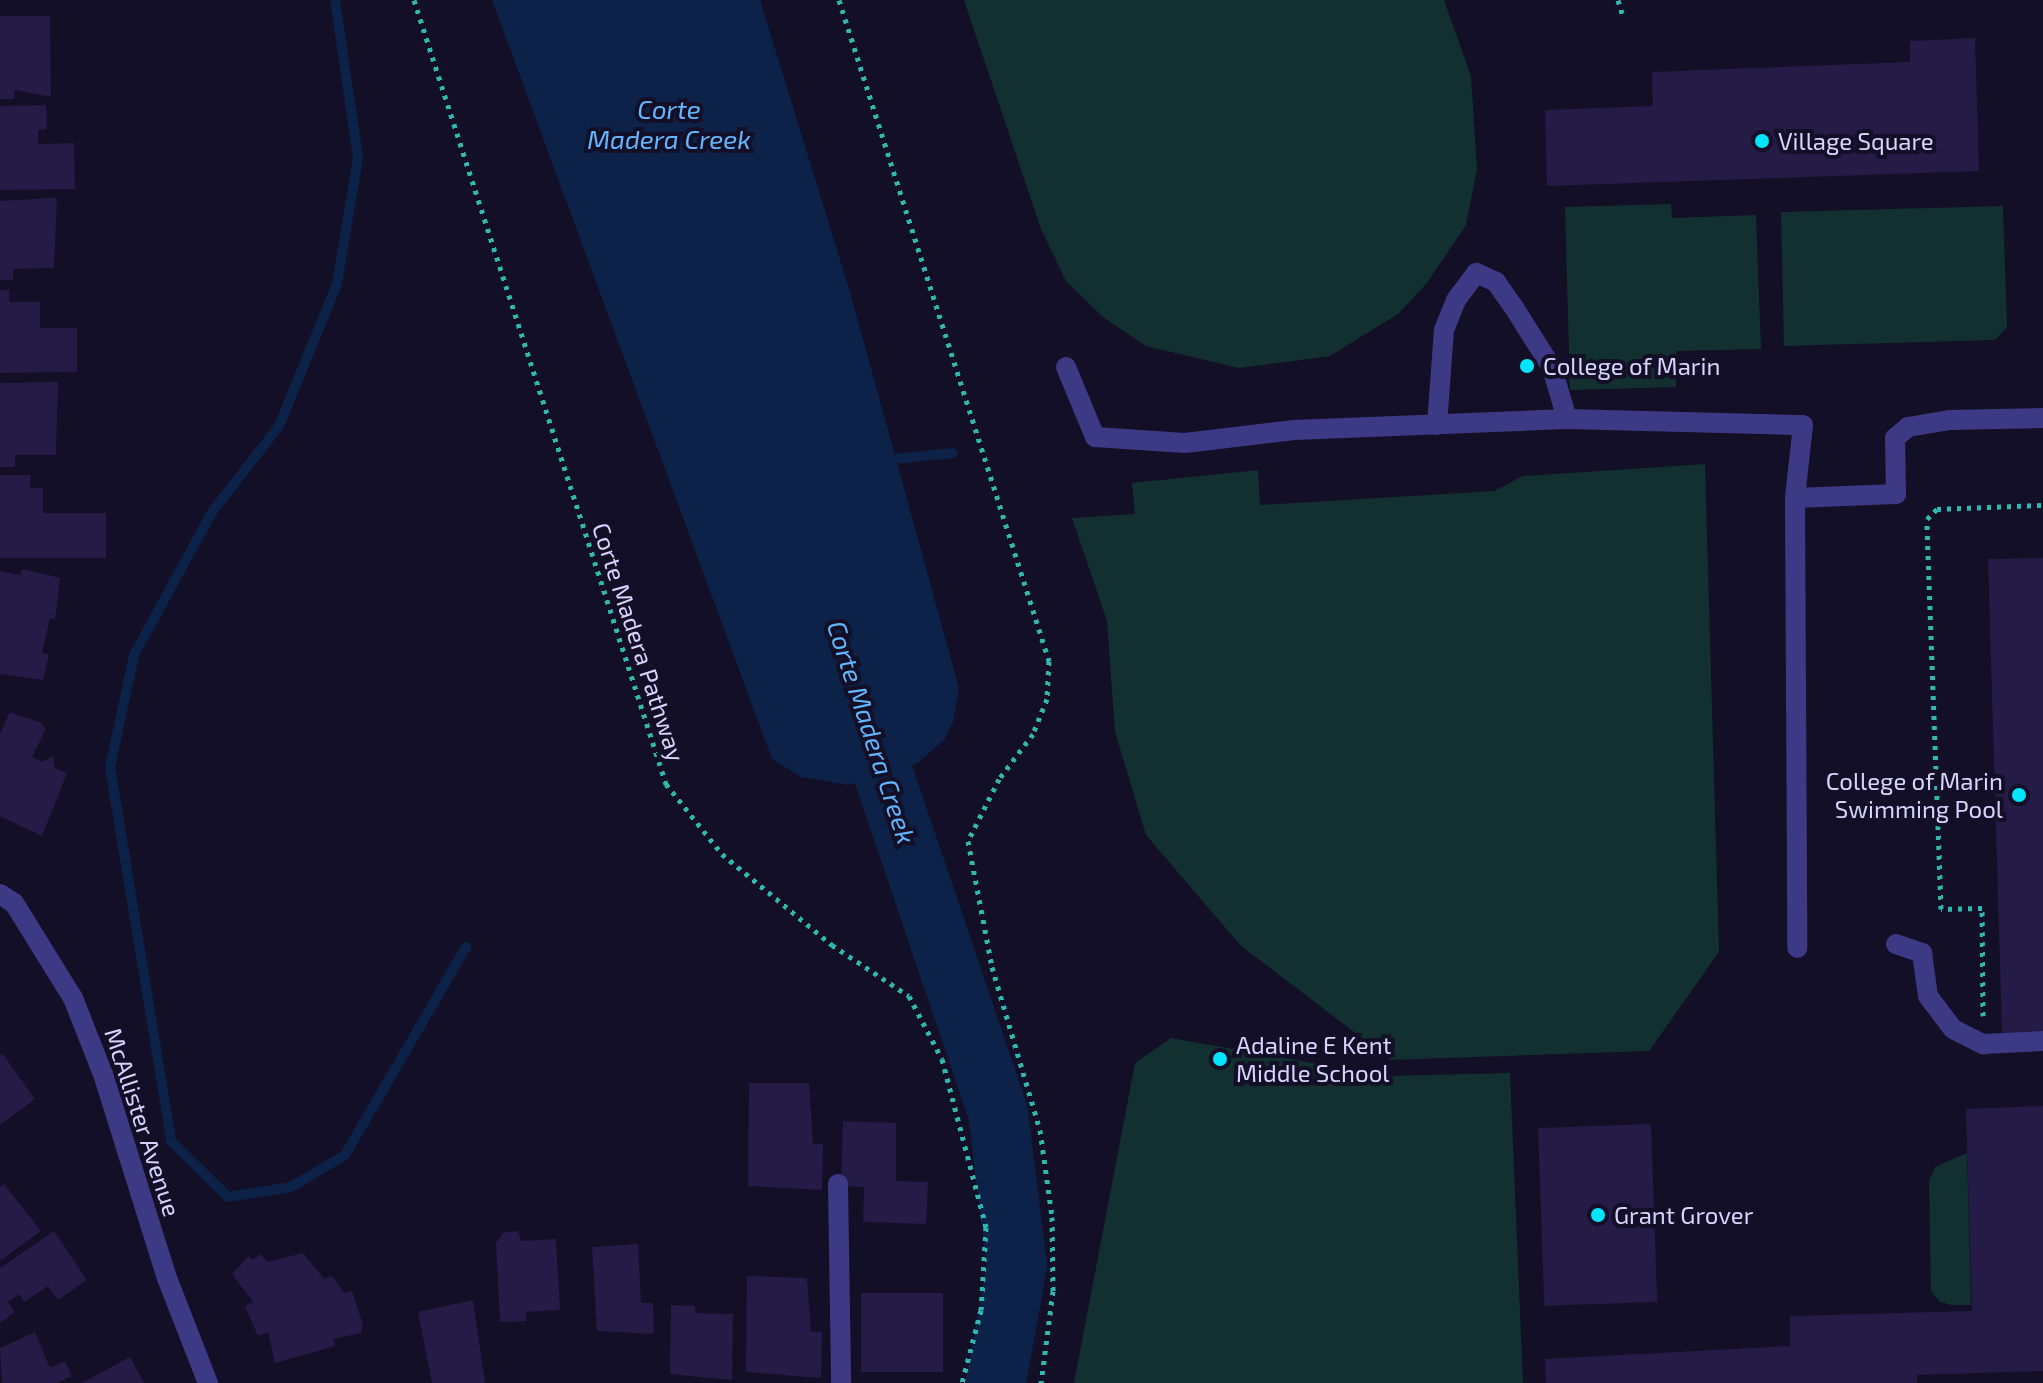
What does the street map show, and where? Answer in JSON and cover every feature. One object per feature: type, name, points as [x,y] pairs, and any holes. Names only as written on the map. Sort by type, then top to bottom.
[{"type":"street","points":[[1437,425],[1444,330],[1456,300],[1476,273],[1496,282],[1552,368],[1567,419]]},
{"type":"street","points":[[1066,367],[1095,437],[1185,443],[1294,430],[1567,419],[1803,425],[1795,498],[1797,948]]},
{"type":"street","points":[[1795,498],[1896,494],[1895,438],[1908,427],[1950,420],[2043,418]]},
{"type":"street","name":"McAllister Avenue","points":[[0,894],[14,903],[73,998],[103,1074],[167,1278],[208,1383]]},
{"type":"street","points":[[1896,944],[1922,953],[1928,996],[1953,1029],[1983,1044],[2043,1041]]},
{"type":"street","points":[[838,1184],[841,1383]]},
{"type":"path","name":"Corte Madera Pathway","points":[[414,0],[666,784],[722,854],[832,945],[909,996],[942,1059],[986,1227],[981,1310],[962,1383]]},
{"type":"path","points":[[839,0],[1049,661],[1047,699],[1033,734],[999,779],[968,841],[992,967],[1040,1130],[1052,1217],[1053,1276],[1041,1383]]},
{"type":"path","points":[[1618,0],[1623,16]]},
{"type":"path","points":[[1983,1044],[1982,908],[1941,909],[1927,519],[1937,509],[2043,505]]},
{"type":"green space","points":[[964,0],[1444,0],[1471,76],[1477,169],[1466,225],[1427,283],[1398,314],[1330,356],[1239,368],[1146,346],[1103,317],[1066,281],[1041,229]]},
{"type":"green space","points":[[1671,204],[1672,218],[1756,215],[1761,349],[1676,351],[1676,387],[1570,390],[1565,207]]},
{"type":"green space","points":[[2003,206],[2007,327],[1995,340],[1784,346],[1781,212]]},
{"type":"green space","points":[[1705,464],[1719,952],[1649,1051],[1391,1060],[1241,946],[1146,835],[1115,732],[1107,621],[1072,518],[1135,514],[1132,483],[1258,470],[1260,505],[1494,491],[1523,476]]},
{"type":"green space","points":[[1171,1038],[1386,1076],[1510,1073],[1523,1383],[1074,1383],[1135,1063]]},
{"type":"green space","points":[[1967,1153],[1971,1305],[1952,1305],[1940,1302],[1931,1291],[1929,1181],[1935,1167]]},
{"type":"water","name":"Corte Madera Creek","points":[[492,0],[760,0],[850,292],[959,688],[953,722],[944,740],[918,763],[849,785],[801,777],[772,759]]},
{"type":"building","points":[[0,16],[50,16],[51,97],[14,90],[14,99],[0,99]]},
{"type":"building","name":"Village Square","points":[[1975,38],[1979,171],[1547,186],[1545,110],[1653,106],[1652,72],[1910,62],[1910,41]]},
{"type":"building","points":[[46,105],[47,129],[38,130],[38,144],[74,143],[75,189],[0,190],[0,106]]},
{"type":"building","points":[[57,198],[54,268],[13,269],[13,280],[0,280],[0,201]]},
{"type":"building","points":[[0,290],[9,290],[9,302],[40,302],[40,328],[77,328],[77,372],[0,373]]},
{"type":"building","points":[[58,382],[56,455],[15,455],[15,467],[0,467],[0,383]]},
{"type":"building","points":[[0,475],[30,475],[30,488],[43,488],[43,513],[106,513],[106,558],[0,558]]},
{"type":"building","name":"College of Marin Swimming Pool","points":[[2043,558],[2043,1031],[2002,1033],[1988,559]]},
{"type":"building","points":[[22,569],[60,578],[55,619],[50,618],[42,653],[49,654],[43,680],[0,674],[0,571],[20,575]]},
{"type":"building","points":[[10,712],[41,723],[46,729],[32,757],[42,762],[53,756],[55,768],[67,773],[42,836],[0,816],[0,734]]},
{"type":"building","points":[[2,1053],[35,1099],[0,1125],[0,1055]]},
{"type":"building","points":[[749,1083],[809,1083],[813,1144],[823,1144],[822,1190],[748,1186]]},
{"type":"building","points":[[2043,1106],[2043,1371],[1917,1375],[1917,1383],[1546,1383],[1545,1359],[1790,1346],[1790,1316],[1972,1311],[1966,1109]]},
{"type":"building","points":[[843,1121],[896,1123],[896,1181],[928,1182],[926,1224],[863,1222],[864,1187],[841,1186]]},
{"type":"building","name":"Grant Grover","points":[[1651,1124],[1657,1302],[1544,1306],[1538,1128]]},
{"type":"building","points":[[4,1184],[41,1231],[0,1261],[0,1187]]},
{"type":"building","points":[[54,1231],[87,1280],[58,1300],[48,1286],[24,1302],[19,1294],[8,1302],[15,1312],[0,1323],[0,1268]]},
{"type":"building","points":[[517,1231],[522,1241],[556,1239],[560,1310],[526,1312],[526,1321],[500,1322],[496,1243],[504,1232]]},
{"type":"building","points":[[638,1244],[641,1303],[653,1303],[654,1334],[597,1331],[592,1247]]},
{"type":"building","points":[[303,1253],[324,1279],[332,1276],[344,1293],[352,1291],[363,1325],[361,1333],[333,1339],[335,1346],[275,1363],[268,1332],[258,1336],[245,1306],[253,1302],[232,1274],[249,1256],[252,1260],[261,1254],[267,1262]]},
{"type":"building","points":[[747,1276],[807,1278],[811,1332],[822,1332],[821,1378],[746,1372]]},
{"type":"building","points":[[861,1293],[943,1293],[943,1372],[861,1372]]},
{"type":"building","points":[[473,1300],[485,1383],[432,1383],[418,1312]]},
{"type":"building","points":[[671,1305],[695,1306],[695,1313],[733,1314],[732,1380],[670,1374]]},
{"type":"building","points":[[35,1332],[50,1368],[65,1361],[72,1376],[56,1383],[2,1383],[0,1348]]},
{"type":"building","points":[[130,1357],[144,1383],[82,1383]]},
{"type":"waterway","points":[[335,0],[358,158],[337,284],[279,426],[212,512],[134,655],[110,767],[171,1141],[228,1197],[291,1187],[345,1155],[466,947]]},
{"type":"waterway","points":[[883,460],[953,453]]},
{"type":"waterway","name":"Corte Madera Creek","points":[[856,693],[998,1113],[1017,1265],[996,1383]]},
{"type":"place","name":"Village Square","points":[[1762,141]]},
{"type":"place","name":"College of Marin","points":[[1527,366]]},
{"type":"place","name":"College of Marin Swimming Pool","points":[[2019,795]]},
{"type":"place","name":"Adaline E Kent Middle School","points":[[1220,1059]]},
{"type":"place","name":"Grant Grover","points":[[1598,1215]]}]
